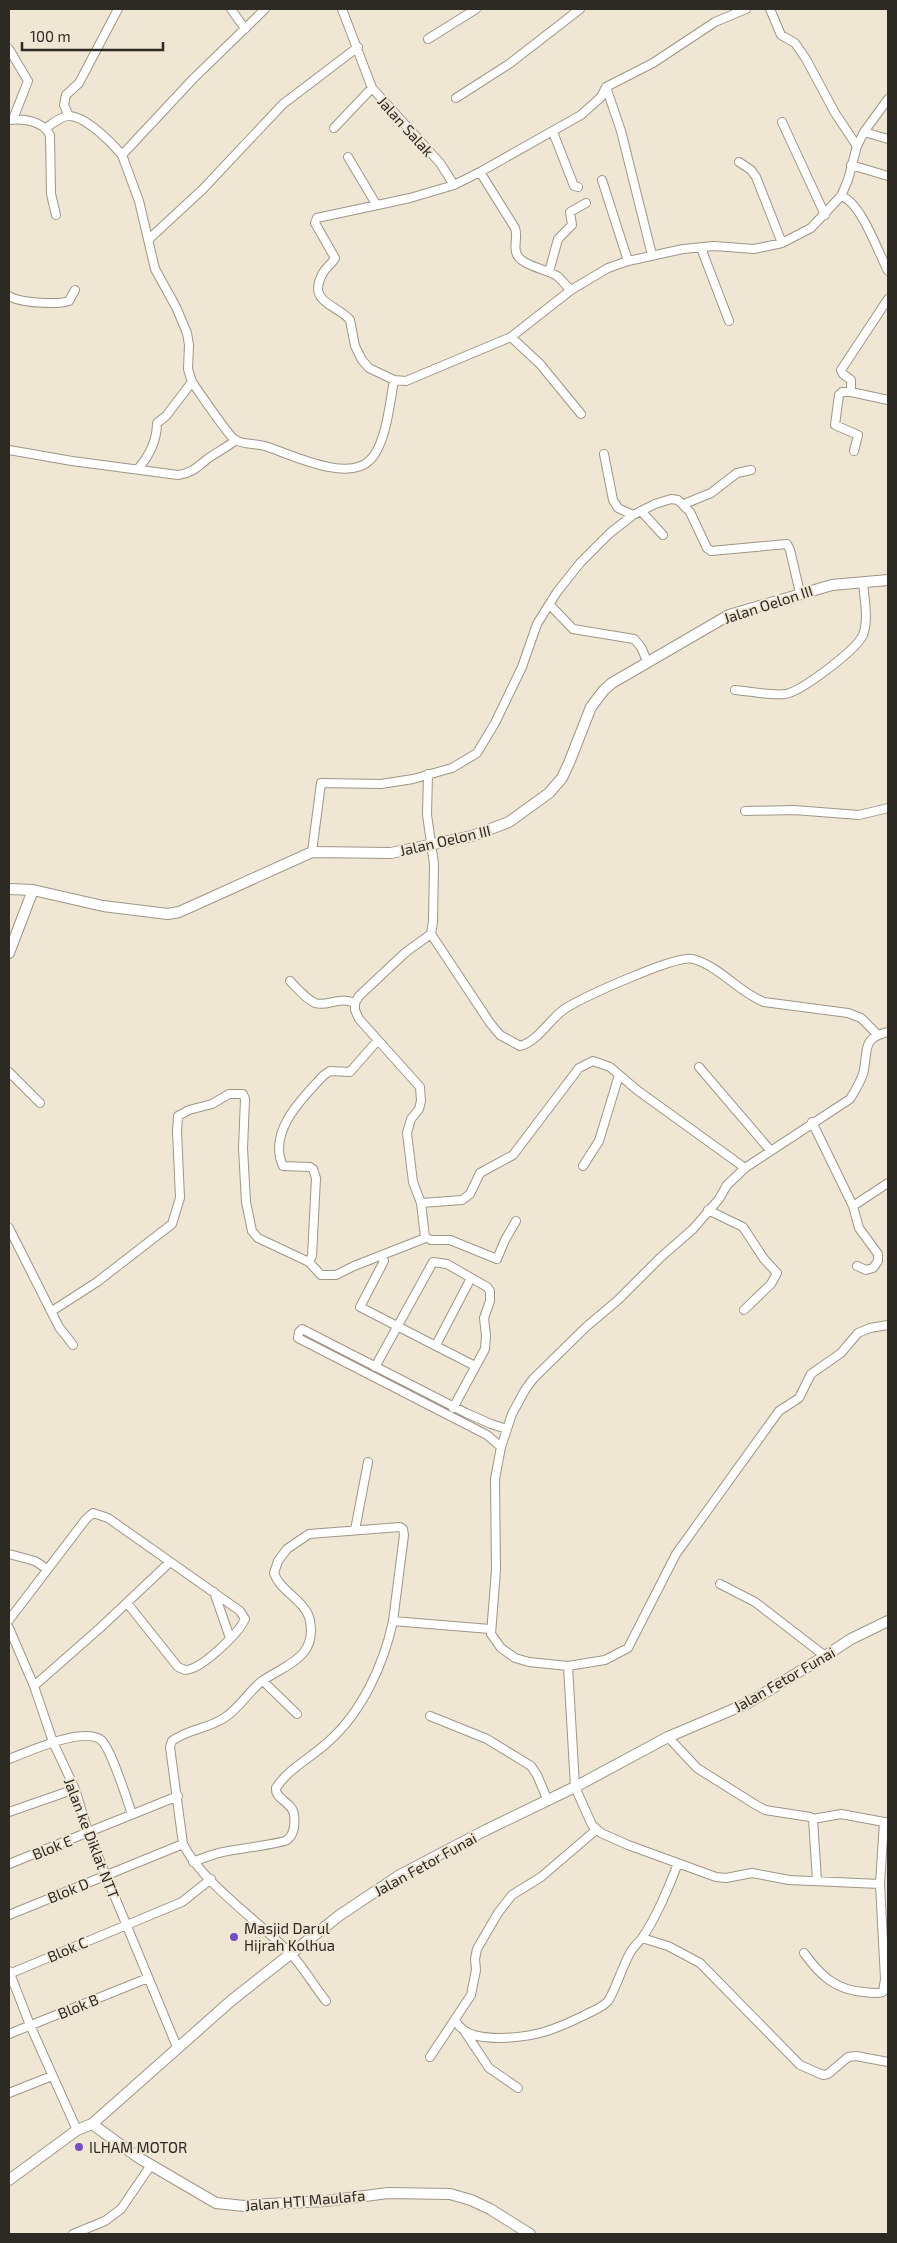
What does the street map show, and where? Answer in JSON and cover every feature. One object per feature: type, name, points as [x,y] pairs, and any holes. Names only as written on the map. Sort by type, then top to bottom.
[{"type":"street","points":[[69,116],[64,106],[66,95],[79,83],[118,9]]},
{"type":"street","points":[[231,9],[246,29]]},
{"type":"street","points":[[122,155],[193,79],[265,9]]},
{"type":"street","name":"Jalan Salak","points":[[342,9],[358,46],[372,88],[440,163],[454,185]]},
{"type":"street","points":[[428,38],[476,9]]},
{"type":"street","points":[[456,98],[509,64],[580,9]]},
{"type":"street","points":[[746,9],[715,22],[652,63],[606,87],[595,104],[553,132],[454,185],[410,198],[325,215],[316,219],[315,223],[335,258],[322,274],[317,287],[325,302],[350,320],[354,346],[369,368],[394,380],[403,382],[413,379],[511,337],[571,290],[608,268],[628,261],[683,249],[720,246],[754,249],[782,243],[810,228],[825,215],[841,196],[848,180],[857,146],[864,132],[888,99]]},
{"type":"street","points":[[770,9],[782,35],[795,43],[806,59],[835,114],[857,146]]},
{"type":"street","points":[[149,239],[203,189],[283,104],[358,46]]},
{"type":"street","points":[[9,49],[28,81],[11,119],[34,122],[46,128],[50,135],[51,194],[56,215]]},
{"type":"street","points":[[606,87],[621,131],[652,255]]},
{"type":"street","points":[[334,128],[372,88]]},
{"type":"street","points":[[46,128],[60,118],[77,117],[96,130],[122,155],[131,176],[149,239],[155,269],[176,307],[187,333],[189,374],[192,382],[231,436],[236,440],[266,446],[286,455],[336,468],[351,470],[360,467],[369,462],[377,448],[384,430],[394,380]]},
{"type":"street","points":[[782,122],[825,215]]},
{"type":"street","points":[[553,132],[570,179],[574,186],[578,187]]},
{"type":"street","points":[[864,132],[888,139]]},
{"type":"street","points":[[348,157],[376,204]]},
{"type":"street","points":[[739,162],[751,170],[756,177],[782,243]]},
{"type":"street","points":[[851,165],[888,176]]},
{"type":"street","points":[[480,172],[515,228],[518,237],[517,254],[536,268],[556,274],[571,290]]},
{"type":"street","points":[[602,180],[628,261]]},
{"type":"street","points":[[841,196],[853,204],[863,218],[888,271]]},
{"type":"street","points":[[549,272],[558,239],[572,225],[570,212],[586,204]]},
{"type":"street","points":[[701,248],[729,321]]},
{"type":"street","points":[[9,296],[19,300],[56,303],[69,301],[76,290]]},
{"type":"street","points":[[851,392],[851,380],[842,374],[841,370],[887,301]]},
{"type":"street","points":[[511,337],[540,364],[581,414]]},
{"type":"street","points":[[138,469],[155,440],[157,423],[166,416],[192,382]]},
{"type":"street","points":[[854,451],[858,435],[837,428],[836,425],[842,392],[851,392],[888,400]]},
{"type":"street","points":[[9,450],[161,474],[188,474],[236,440]]},
{"type":"street","points":[[604,454],[612,500],[618,508],[633,515]]},
{"type":"street","points":[[684,504],[712,493],[737,473],[751,470]]},
{"type":"street","points":[[312,852],[321,783],[381,784],[452,768],[477,753],[495,723],[522,667],[537,624],[557,592],[580,563],[610,533],[633,515],[654,504],[672,499],[678,500],[684,504],[699,529],[707,548],[711,551],[787,544],[800,593]]},
{"type":"street","points":[[641,511],[663,535]]},
{"type":"street","name":"Jalan Oelon III","points":[[9,889],[33,890],[103,906],[168,914],[179,912],[312,852],[381,854],[472,836],[498,827],[521,814],[550,793],[566,771],[591,707],[612,683],[728,615],[832,585],[888,580]]},
{"type":"street","points":[[735,690],[786,694],[807,684],[851,649],[862,635],[864,628],[864,582]]},
{"type":"street","points":[[550,604],[573,629],[634,639],[641,647],[647,661]]},
{"type":"street","points":[[424,1237],[421,1203],[413,1182],[407,1133],[411,1119],[419,1109],[421,1101],[420,1088],[359,1019],[355,1010],[355,1003],[359,996],[406,952],[431,934],[434,922],[432,845],[427,815],[428,774]]},
{"type":"street","points":[[745,811],[794,810],[859,815],[888,808]]},
{"type":"street","points":[[9,953],[33,890]]},
{"type":"street","points":[[431,934],[490,1023],[500,1035],[520,1046],[531,1041],[565,1008],[683,958],[690,958],[714,968],[756,999],[764,1002],[848,1014],[861,1018],[876,1034]]},
{"type":"street","points":[[290,981],[315,1003],[346,999],[355,1003]]},
{"type":"street","points":[[888,1032],[876,1034],[868,1044],[862,1077],[850,1098],[745,1168],[727,1185],[693,1229],[668,1250],[618,1300],[586,1327],[533,1379],[525,1390],[512,1414],[501,1447],[495,1479],[496,1570],[490,1629],[495,1642],[507,1654],[515,1658],[529,1662],[568,1666],[605,1660],[628,1648],[676,1554],[779,1411],[799,1398],[811,1374],[841,1353],[858,1333],[870,1328],[888,1325]]},
{"type":"street","points":[[309,1262],[312,1256],[316,1178],[313,1169],[310,1167],[283,1166],[280,1146],[284,1126],[324,1075],[330,1071],[350,1072],[378,1040]]},
{"type":"street","points":[[421,1203],[462,1200],[467,1197],[480,1173],[514,1155],[579,1068],[587,1063],[598,1061],[745,1168]]},
{"type":"street","points":[[699,1067],[770,1150]]},
{"type":"street","points":[[9,1072],[40,1103]]},
{"type":"street","points":[[583,1166],[599,1142],[619,1076]]},
{"type":"street","points":[[52,1311],[97,1282],[172,1224],[180,1198],[178,1116],[189,1110],[212,1104],[233,1093],[243,1094],[245,1099],[243,1148],[246,1202],[252,1231],[258,1238],[309,1262],[321,1275],[336,1275],[424,1237]]},
{"type":"street","points":[[812,1122],[853,1206],[859,1228],[878,1254],[878,1261],[873,1268],[866,1270],[857,1266]]},
{"type":"street","points":[[853,1206],[888,1183]]},
{"type":"street","points":[[708,1210],[743,1227],[764,1259],[777,1273],[771,1284],[744,1310]]},
{"type":"street","points":[[424,1237],[431,1240],[450,1240],[497,1259],[516,1220]]},
{"type":"street","points":[[9,1228],[59,1327],[73,1345]]},
{"type":"street","points":[[384,1261],[360,1307],[475,1366]]},
{"type":"street","points":[[370,1375],[377,1373],[375,1367],[433,1262],[447,1264],[487,1287],[490,1292],[490,1301],[484,1318],[485,1349],[448,1417]]},
{"type":"street","points":[[436,1345],[471,1278]]},
{"type":"street","points":[[501,1447],[487,1435],[448,1417],[298,1338],[299,1332],[302,1329],[454,1406],[491,1424],[507,1429]]},
{"type":"street","points":[[355,1530],[368,1462]]},
{"type":"street","points":[[9,1620],[86,1519],[93,1513],[108,1518],[214,1592],[244,1615],[245,1619],[243,1624],[230,1638],[197,1667],[185,1670],[178,1667],[127,1604]]},
{"type":"street","points":[[193,1862],[221,1852],[282,1842],[290,1837],[294,1828],[293,1810],[290,1804],[278,1796],[276,1788],[328,1743],[354,1712],[388,1645],[404,1535],[403,1529],[400,1527],[309,1534],[287,1548],[278,1561],[274,1573],[306,1609],[311,1624],[305,1650],[298,1660],[263,1681],[225,1718],[172,1741],[170,1747],[183,1844],[193,1862],[292,1955],[326,2001]]},
{"type":"street","points":[[9,1554],[35,1561],[47,1569]]},
{"type":"street","points":[[34,1686],[127,1604],[170,1562]]},
{"type":"street","points":[[720,1584],[755,1602],[826,1656]]},
{"type":"street","points":[[214,1592],[230,1638]]},
{"type":"street","points":[[393,1621],[490,1629]]},
{"type":"street","name":"Jalan Fetor Funai","points":[[9,2180],[77,2130],[92,2124],[177,2046],[232,2000],[292,1955],[340,1915],[400,1876],[477,1834],[575,1788],[668,1737],[748,1703],[851,1639],[888,1621]]},
{"type":"street","name":"Jalan ke Diklat NTT","points":[[9,1628],[34,1686],[53,1742],[75,1789],[88,1832],[177,2046]]},
{"type":"street","points":[[568,1666],[575,1788],[596,1830],[628,1845],[722,1878],[752,1873],[789,1880],[880,1884]]},
{"type":"street","points":[[263,1681],[297,1714]]},
{"type":"street","points":[[430,1716],[487,1739],[531,1766],[548,1800]]},
{"type":"street","points":[[9,1759],[53,1742],[86,1737],[101,1741],[110,1755],[132,1814]]},
{"type":"street","points":[[668,1737],[697,1768],[765,1810],[813,1819],[841,1814],[886,1822],[880,1884],[887,1990],[881,1993],[858,1992],[837,1986],[825,1978],[804,1953]]},
{"type":"street","points":[[9,1812],[75,1789]]},
{"type":"street","name":"Blok E","points":[[9,1864],[178,1796]]},
{"type":"street","points":[[813,1819],[817,1881]]},
{"type":"street","points":[[430,2057],[470,1995],[474,1985],[476,1949],[498,1913],[512,1895],[546,1873],[569,1851],[596,1830]]},
{"type":"street","name":"Blok D","points":[[9,1915],[183,1844]]},
{"type":"street","points":[[465,2032],[495,2038],[545,2033],[572,2022],[607,2002],[629,1953],[642,1938],[678,1863]]},
{"type":"street","name":"Blok C","points":[[9,1973],[182,1902],[211,1879]]},
{"type":"street","points":[[642,1938],[668,1946],[700,1963],[800,2065],[823,2074],[828,2074],[848,2058],[856,2056],[888,2062]]},
{"type":"street","points":[[9,1973],[77,2130]]},
{"type":"street","name":"Blok B","points":[[9,2034],[148,1978]]},
{"type":"street","points":[[455,2020],[489,2068],[518,2088]]},
{"type":"street","points":[[9,2093],[52,2076]]},
{"type":"street","name":"Jalan HTI Maulafa","points":[[92,2124],[151,2166],[216,2203],[260,2205],[326,2201],[388,2193],[450,2194],[471,2200],[490,2209],[530,2234]]},
{"type":"street","points":[[73,2234],[90,2231],[121,2208],[151,2166]]},
{"type":"place","name":"Masjid Darul Hijrah Kolhua","points":[[234,1937]]},
{"type":"place","name":"ILHAM MOTOR","points":[[79,2147]]}]
